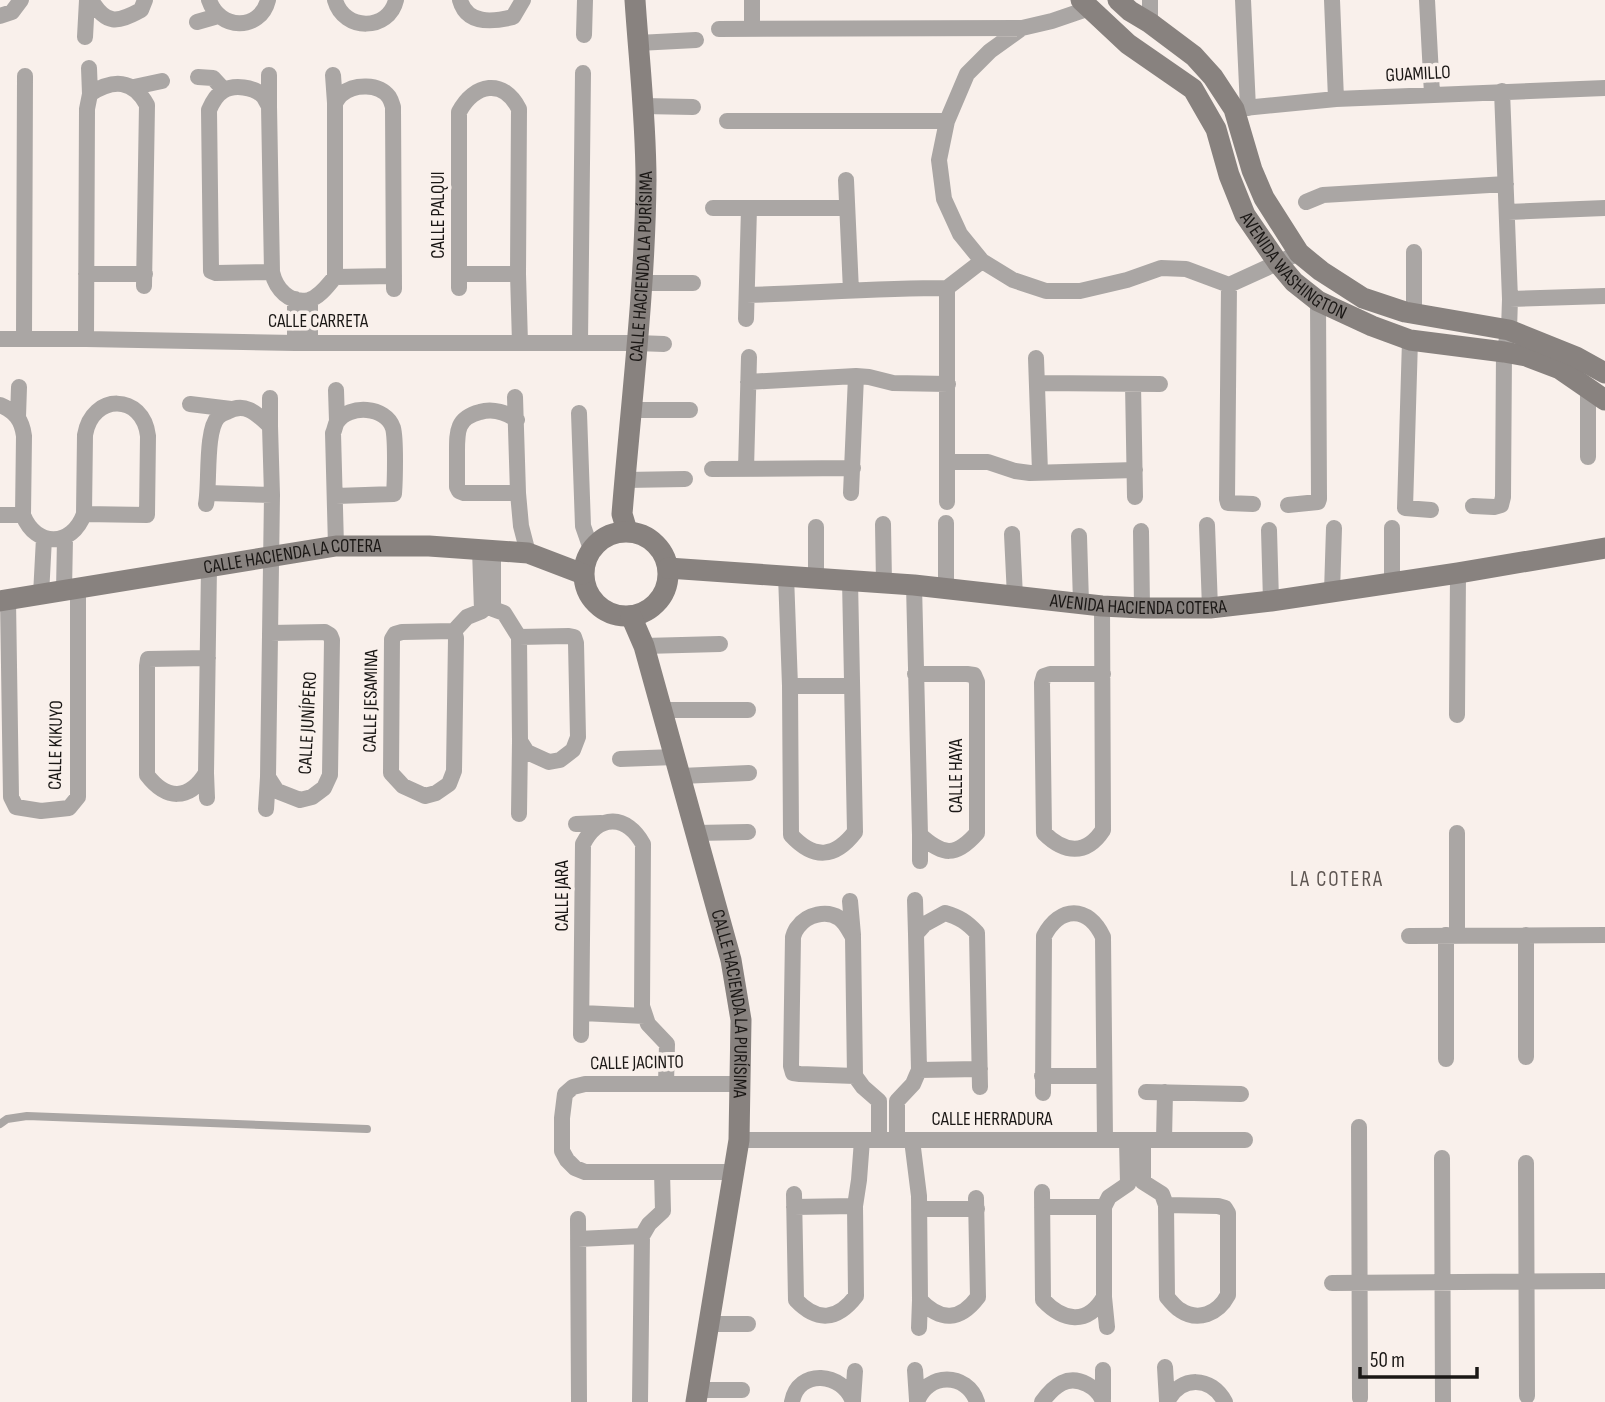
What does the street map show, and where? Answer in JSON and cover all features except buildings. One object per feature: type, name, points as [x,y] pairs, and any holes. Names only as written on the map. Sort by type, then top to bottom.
[{"type":"street","points":[[0,16],[12,12],[21,0]]},
{"type":"street","points":[[89,0],[98,13],[115,20],[129,17],[141,10],[145,0]]},
{"type":"street","points":[[85,37],[89,0]]},
{"type":"street","points":[[209,0],[211,8],[218,16],[226,21],[245,23],[258,17],[268,0]]},
{"type":"street","points":[[335,1],[349,21],[369,24],[384,18],[396,0]]},
{"type":"street","points":[[460,0],[470,15],[478,20],[498,21],[513,17],[523,0]]},
{"type":"street","points":[[584,35],[585,0]]},
{"type":"street","name":"CALLE HACIENDA LA PURÍSIMA","points":[[627,531],[622,514],[642,283],[646,179],[635,0]]},
{"type":"street","points":[[752,0],[752,28]]},
{"type":"street","name":"AVENIDA WASHINGTON","points":[[1118,0],[1194,56],[1241,108],[1252,170],[1264,198],[1299,253],[1321,271],[1363,298],[1414,314],[1509,330],[1576,357],[1605,373]]},
{"type":"street","points":[[1150,0],[1150,23]]},
{"type":"street","points":[[1241,108],[1243,0]]},
{"type":"street","points":[[1332,0],[1336,99]]},
{"type":"street","points":[[1427,0],[1432,94]]},
{"type":"street","points":[[335,1],[335,26]]},
{"type":"street","points":[[719,29],[1022,28],[1052,21],[1085,4]]},
{"type":"street","name":"AVENIDA WASHINGTON","points":[[1085,4],[1128,44],[1193,89],[1216,129],[1245,215],[1278,263],[1294,282],[1318,302],[1410,341],[1526,356],[1560,369],[1596,394]]},
{"type":"street","points":[[197,22],[218,16]]},
{"type":"street","points":[[1022,28],[990,51],[967,74],[947,121],[939,160],[944,199],[960,234],[982,261],[1013,280],[1046,291],[1080,291],[1127,280],[1161,268],[1186,269],[1229,285],[1299,253]]},
{"type":"street","points":[[638,43],[695,40]]},
{"type":"street","points":[[86,339],[89,68]]},
{"type":"street","points":[[580,343],[583,73]]},
{"type":"street","points":[[269,75],[272,272],[275,285],[285,295],[303,300],[322,292],[335,277],[333,75]]},
{"type":"street","points":[[23,339],[24,76]]},
{"type":"street","points":[[198,77],[213,78],[224,90]]},
{"type":"street","points":[[90,94],[101,87],[118,83],[134,87],[162,81]]},
{"type":"street","points":[[335,103],[348,90],[365,86],[381,90],[388,96],[393,107],[394,283],[335,277]]},
{"type":"street","points":[[86,274],[145,280],[147,105],[134,87]]},
{"type":"street","points":[[269,106],[264,96],[241,87],[224,90],[212,102],[209,110],[211,271],[272,272]]},
{"type":"street","name":"CALLE PALQUI","points":[[490,87],[502,90],[514,99],[519,108],[518,274],[459,281],[459,112],[475,92],[490,87]]},
{"type":"street","name":"GUAMILLO","points":[[1241,108],[1336,99],[1605,88]]},
{"type":"street","points":[[1473,506],[1501,505],[1503,497],[1504,352],[1509,330],[1510,299],[1502,91]]},
{"type":"street","points":[[643,106],[693,107]]},
{"type":"street","points":[[727,121],[947,121]]},
{"type":"street","points":[[846,180],[851,291]]},
{"type":"street","points":[[1306,202],[1323,195],[1506,184]]},
{"type":"street","points":[[713,208],[846,208]]},
{"type":"street","points":[[746,319],[749,208]]},
{"type":"street","points":[[1508,212],[1605,208]]},
{"type":"street","points":[[1414,252],[1414,314]]},
{"type":"street","points":[[747,295],[947,288],[982,261]]},
{"type":"street","points":[[518,274],[520,343]]},
{"type":"street","points":[[642,283],[693,283]]},
{"type":"street","points":[[1229,285],[1227,499],[1228,503],[1253,504]]},
{"type":"street","points":[[947,288],[947,502]]},
{"type":"street","points":[[1510,299],[1605,296]]},
{"type":"street","points":[[302,343],[303,300]]},
{"type":"street","points":[[1287,505],[1318,502],[1318,302]]},
{"type":"street","name":"CALLE CARRETA","points":[[0,339],[664,344]]},
{"type":"street","points":[[1410,341],[1405,508],[1431,510]]},
{"type":"street","points":[[747,470],[749,357]]},
{"type":"street","points":[[1037,358],[1040,472]]},
{"type":"street","points":[[748,382],[856,376],[893,383],[948,384]]},
{"type":"street","points":[[852,493],[856,376]]},
{"type":"street","points":[[1038,383],[1160,384]]},
{"type":"street","points":[[1133,384],[1135,497]]},
{"type":"street","points":[[18,417],[19,387]]},
{"type":"street","points":[[336,547],[333,433],[337,421],[337,390]]},
{"type":"street","points":[[1588,457],[1596,394]]},
{"type":"street","points":[[91,396],[91,416]]},
{"type":"street","points":[[515,397],[517,493],[528,553]]},
{"type":"street","name":"CALLE JUNÍPERO","points":[[270,398],[272,495],[270,557],[268,777],[277,791],[300,800],[312,797],[324,788],[330,775],[332,640],[325,632],[270,633]]},
{"type":"street","points":[[0,405],[12,410],[23,426],[23,515],[27,525],[34,533],[54,538],[74,532],[84,514],[85,435],[91,416],[98,409],[117,403],[127,405],[142,417],[148,436],[147,515],[84,514]]},
{"type":"street","points":[[190,404],[255,412],[270,426]]},
{"type":"street","points":[[236,408],[218,417],[211,432],[207,499],[272,495]]},
{"type":"street","points":[[336,496],[394,494],[393,429],[388,419],[380,414],[360,410],[349,412],[337,421]]},
{"type":"street","points":[[517,421],[508,414],[487,410],[471,414],[457,432],[459,491],[517,493]]},
{"type":"street","points":[[631,410],[690,410]]},
{"type":"street","points":[[579,413],[583,526],[592,549]]},
{"type":"street","points":[[947,462],[988,462],[1015,471],[1135,470]]},
{"type":"street","points":[[712,469],[853,468]]},
{"type":"street","points":[[625,480],[685,479]]},
{"type":"street","points":[[0,515],[23,515]]},
{"type":"street","points":[[946,523],[946,589]]},
{"type":"street","points":[[883,524],[884,583]]},
{"type":"street","points":[[1207,524],[1210,607]]},
{"type":"street","points":[[816,527],[816,577]]},
{"type":"street","points":[[1332,592],[1334,527]]},
{"type":"street","points":[[1392,528],[1392,582]]},
{"type":"street","points":[[1269,530],[1270,601]]},
{"type":"street","points":[[627,531],[642,534],[664,553],[668,581],[664,594],[644,612],[619,615],[598,606],[590,597],[583,575],[585,561],[601,539],[627,531]]},
{"type":"street","points":[[1141,531],[1142,608]]},
{"type":"street","points":[[1012,534],[1015,597]]},
{"type":"street","points":[[1079,536],[1081,603]]},
{"type":"street","points":[[54,538],[71,590]]},
{"type":"street","points":[[41,594],[54,538]]},
{"type":"street","name":"CALLE HACIENDA LA COTERA","points":[[4,601],[336,547],[429,546],[528,553],[583,575]]},
{"type":"street","name":"AVENIDA HACIENDA COTERA","points":[[668,568],[914,585],[1102,606],[1210,607],[1332,592],[1605,548]]},
{"type":"street","points":[[454,631],[467,617],[482,611],[487,549]]},
{"type":"street","points":[[487,549],[493,609],[504,613],[519,637],[519,814]]},
{"type":"street","points":[[207,798],[209,567]]},
{"type":"street","points":[[1457,715],[1458,573]]},
{"type":"street","points":[[786,575],[791,835],[802,847],[812,852],[830,852],[846,843],[855,832],[850,580]]},
{"type":"street","name":"CALLE HAYA","points":[[914,585],[915,674],[920,835],[937,848],[957,850],[977,833],[977,682],[974,675],[967,674],[915,674]]},
{"type":"street","name":"CALLE KIKUYO","points":[[4,601],[11,797],[16,807],[41,811],[69,808],[78,797],[71,590]]},
{"type":"street","points":[[1102,606],[1103,674],[1103,830],[1096,841],[1087,847],[1073,849],[1061,846],[1044,833],[1042,683],[1044,676],[1050,674],[1103,674]]},
{"type":"street","name":"CALLE HACIENDA LA PURÍSIMA","points":[[631,615],[644,646],[732,960],[741,1020],[739,1140],[697,1396]]},
{"type":"street","name":"CALLE JESAMINA","points":[[454,631],[454,771],[449,785],[425,796],[402,786],[391,773],[392,639],[395,634],[402,632],[454,631]]},
{"type":"street","points":[[519,637],[574,638],[578,737],[573,750],[560,760],[548,762],[527,752],[520,741]]},
{"type":"street","points":[[644,646],[720,644]]},
{"type":"street","points":[[206,773],[200,784],[180,794],[166,792],[156,786],[148,775],[147,666],[148,659],[155,658],[208,658]]},
{"type":"street","points":[[790,686],[852,686]]},
{"type":"street","points":[[662,710],[748,710]]},
{"type":"street","points":[[620,759],[749,773]]},
{"type":"street","points":[[266,809],[268,777]]},
{"type":"street","points":[[576,824],[614,821],[636,832],[643,845],[642,1006],[648,1024],[667,1044],[666,1084]]},
{"type":"street","name":"CALLE JARA","points":[[581,1035],[583,844],[588,834],[601,823]]},
{"type":"street","points":[[696,833],[748,832]]},
{"type":"street","points":[[1446,1059],[1457,833]]},
{"type":"street","points":[[919,861],[920,835]]},
{"type":"street","points":[[915,900],[919,1070],[913,1084],[897,1101],[919,1196],[919,1328]]},
{"type":"street","points":[[850,901],[855,1076],[879,1101],[879,1140]]},
{"type":"street","points":[[853,937],[838,917],[823,913],[811,916],[798,925],[792,950],[791,1066],[793,1073],[855,1076]]},
{"type":"street","points":[[916,934],[925,924],[945,913],[958,917],[977,933],[980,1087]]},
{"type":"street","points":[[1043,1093],[1044,936],[1050,925],[1059,917],[1074,913],[1090,919],[1098,926],[1103,937],[1105,1140]]},
{"type":"street","points":[[1526,935],[1526,1057]]},
{"type":"street","points":[[1409,936],[1605,935]]},
{"type":"street","points":[[582,1013],[645,1016]]},
{"type":"street","points":[[919,1070],[980,1069]]},
{"type":"street","points":[[1042,1076],[1104,1076]]},
{"type":"street","name":"CALLE JACINTO","points":[[734,1172],[585,1172],[575,1168],[562,1151],[562,1118],[565,1094],[573,1087],[585,1084],[741,1084]]},
{"type":"street","points":[[1146,1092],[1241,1094]]},
{"type":"street","points":[[1164,1140],[1165,1092]]},
{"type":"street","points":[[1359,1127],[1360,1398]]},
{"type":"street","name":"CALLE HERRADURA","points":[[739,1140],[1245,1140]]},
{"type":"street","points":[[856,1314],[855,1206],[862,1140]]},
{"type":"street","points":[[1135,1140],[1143,1181],[1162,1194],[1166,1205],[1169,1321]]},
{"type":"street","points":[[1107,1327],[1104,1297],[1104,1207],[1109,1197],[1128,1184],[1135,1140]]},
{"type":"street","points":[[1442,1158],[1443,1402]]},
{"type":"street","points":[[1526,1163],[1527,1396]]},
{"type":"street","points":[[640,1402],[642,1236],[649,1224],[663,1211],[663,1172]]},
{"type":"street","points":[[1104,1207],[1042,1200],[1043,1300],[1053,1311],[1063,1316],[1081,1317],[1098,1307],[1104,1297]]},
{"type":"street","points":[[855,1206],[794,1201],[796,1300],[815,1315],[832,1315],[848,1307],[856,1296]]},
{"type":"street","points":[[919,1209],[977,1204],[978,1297],[971,1307],[955,1315],[939,1315],[929,1310],[920,1300]]},
{"type":"street","points":[[1166,1205],[1217,1206],[1225,1208],[1228,1213],[1228,1295],[1223,1305],[1206,1314],[1188,1314],[1178,1309],[1167,1297]]},
{"type":"street","points":[[578,1219],[579,1402]]},
{"type":"street","points":[[578,1239],[642,1236]]},
{"type":"street","points":[[1332,1283],[1605,1282]]},
{"type":"street","points":[[710,1324],[748,1324]]},
{"type":"street","points":[[1165,1367],[1167,1402]]},
{"type":"street","points":[[915,1370],[917,1401]]},
{"type":"street","points":[[1103,1370],[1103,1400]]},
{"type":"street","points":[[853,1401],[855,1371]]},
{"type":"street","points":[[792,1402],[796,1391],[803,1384],[818,1378],[832,1379],[842,1385],[853,1401]]},
{"type":"street","points":[[917,1401],[929,1385],[951,1379],[968,1387],[977,1402]]},
{"type":"street","points":[[1042,1402],[1062,1382],[1069,1381],[1076,1381],[1097,1390],[1103,1400]]},
{"type":"street","points":[[1167,1402],[1177,1388],[1199,1382],[1216,1390],[1225,1402]]},
{"type":"street","points":[[697,1396],[742,1390]]},
{"type":"lane","points":[[0,1124],[7,1119],[27,1116],[367,1129]]},
{"type":"district","name":"LA COTERA","points":[[1337,879]]}]
